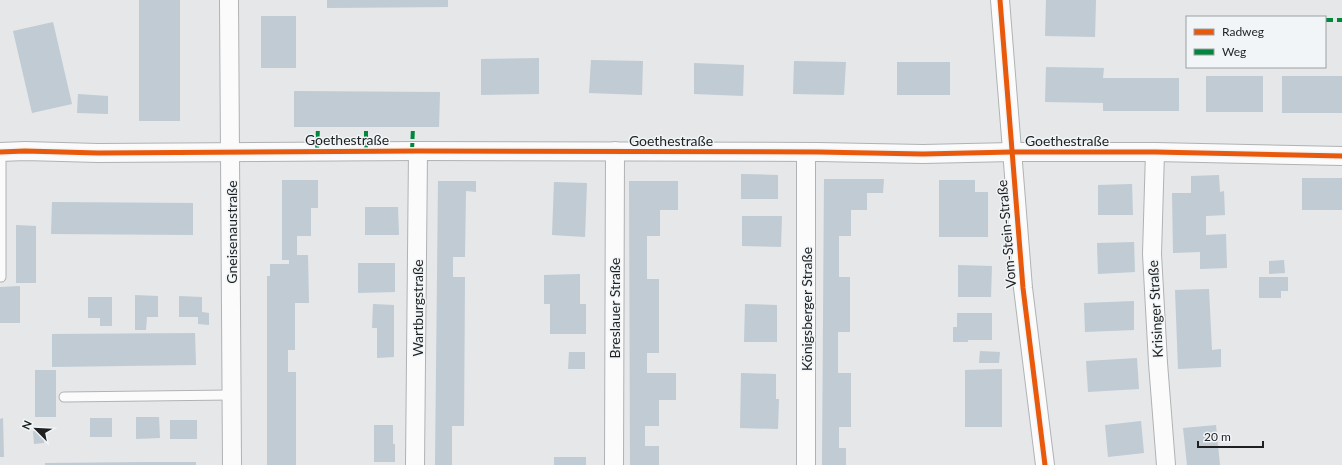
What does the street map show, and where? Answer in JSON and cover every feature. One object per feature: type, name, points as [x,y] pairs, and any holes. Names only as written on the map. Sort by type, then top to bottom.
[{"type":"street","name":"Gneisenaustraße","points":[[229,0],[232,465]]},
{"type":"street","name":"Vom-Stein-Straße","points":[[1000,0],[1023,288],[1045,465]]},
{"type":"street","name":"Wartburgstraße","points":[[415,465],[418,151]]},
{"type":"street","name":"Goethestraße","points":[[0,152],[615,151],[922,154],[1012,152],[1155,152],[1342,156]]},
{"type":"street","name":"Breslauer Straße","points":[[614,465],[615,151]]},
{"type":"street","name":"Königsberger Straße","points":[[806,152],[806,465]]},
{"type":"street","name":"Krisinger Straße","points":[[1155,152],[1152,254],[1166,465]]},
{"type":"lane","points":[[0,152],[1,277]]},
{"type":"lane","points":[[64,397],[231,395]]},
{"type":"building","points":[[139,0],[180,0],[180,121],[139,121]]},
{"type":"building","points":[[327,0],[448,0],[448,7],[327,8]]},
{"type":"building","points":[[1046,0],[1096,0],[1095,37],[1045,36]]},
{"type":"building","points":[[261,16],[296,16],[296,68],[261,68]]},
{"type":"building","points":[[53,22],[72,104],[32,113],[13,31]]},
{"type":"building","points":[[539,58],[539,94],[481,95],[481,59]]},
{"type":"building","points":[[591,60],[643,61],[642,95],[589,93]]},
{"type":"building","points":[[794,61],[846,62],[844,95],[793,94]]},
{"type":"building","points":[[897,62],[950,62],[950,95],[897,95]]},
{"type":"building","points":[[694,63],[744,65],[743,96],[694,94]]},
{"type":"building","points":[[1046,67],[1104,68],[1103,78],[1179,78],[1179,111],[1103,111],[1103,103],[1045,102]]},
{"type":"building","points":[[1206,76],[1263,76],[1263,112],[1206,112]]},
{"type":"building","points":[[1282,76],[1342,76],[1342,113],[1282,113]]},
{"type":"building","points":[[294,91],[440,92],[439,127],[294,127]]},
{"type":"building","points":[[78,94],[108,96],[108,114],[77,113]]},
{"type":"building","points":[[741,174],[778,175],[778,199],[741,199]]},
{"type":"building","points":[[1219,175],[1220,192],[1224,191],[1225,215],[1206,216],[1206,235],[1226,234],[1227,268],[1200,269],[1200,252],[1173,253],[1172,193],[1191,193],[1191,176]]},
{"type":"building","points":[[1302,178],[1342,178],[1342,210],[1302,210]]},
{"type":"building","points":[[824,179],[884,179],[883,193],[867,193],[867,210],[851,210],[851,236],[839,236],[839,277],[850,277],[850,332],[838,332],[838,373],[851,373],[851,427],[839,427],[839,448],[846,448],[846,465],[822,465]]},
{"type":"building","points":[[282,180],[318,180],[318,208],[311,208],[311,236],[297,236],[297,255],[308,255],[309,303],[295,303],[295,350],[288,350],[288,372],[296,372],[296,465],[267,465],[267,276],[270,276],[270,264],[289,264],[289,260],[282,260]]},
{"type":"building","points":[[939,180],[975,180],[975,192],[988,192],[988,237],[939,237]]},
{"type":"building","points":[[438,181],[476,181],[476,192],[466,191],[465,257],[453,257],[453,277],[465,277],[464,426],[452,426],[452,465],[435,465]]},
{"type":"building","points":[[629,181],[678,181],[678,210],[660,210],[660,236],[647,236],[647,279],[659,279],[659,353],[647,353],[647,373],[676,373],[676,400],[659,400],[659,426],[645,426],[645,446],[659,446],[659,465],[630,465]]},
{"type":"building","points":[[554,182],[587,183],[585,237],[552,235]]},
{"type":"building","points":[[1132,184],[1133,215],[1098,215],[1098,185]]},
{"type":"building","points":[[52,202],[193,203],[193,235],[51,234]]},
{"type":"building","points":[[365,207],[398,207],[399,235],[365,235]]},
{"type":"building","points":[[742,216],[782,216],[781,247],[742,246]]},
{"type":"building","points":[[16,225],[36,226],[36,283],[16,283]]},
{"type":"building","points":[[1134,242],[1135,272],[1098,274],[1097,243]]},
{"type":"building","points":[[1284,260],[1285,273],[1269,274],[1269,261]]},
{"type":"building","points":[[358,263],[395,263],[395,292],[358,293]]},
{"type":"building","points":[[958,265],[992,266],[991,297],[958,297]]},
{"type":"building","points":[[580,274],[580,304],[586,304],[586,334],[550,334],[550,304],[544,304],[544,275]]},
{"type":"building","points":[[1259,277],[1288,277],[1288,291],[1281,291],[1281,298],[1259,298]]},
{"type":"building","points":[[20,286],[20,323],[0,323],[0,287]]},
{"type":"building","points":[[1209,289],[1212,350],[1221,349],[1221,367],[1178,369],[1175,290]]},
{"type":"building","points":[[135,295],[158,296],[158,317],[147,317],[146,330],[135,330]]},
{"type":"building","points":[[179,296],[202,297],[202,312],[209,313],[209,325],[198,324],[198,317],[179,317]]},
{"type":"building","points":[[88,297],[112,297],[112,326],[100,326],[100,318],[88,318]]},
{"type":"building","points":[[1134,301],[1134,330],[1085,332],[1084,303]]},
{"type":"building","points":[[373,304],[394,305],[394,357],[377,358],[377,328],[372,328]]},
{"type":"building","points":[[745,304],[777,305],[777,342],[744,342]]},
{"type":"building","points":[[957,313],[992,313],[992,340],[968,340],[968,342],[953,342],[953,327],[957,327]]},
{"type":"building","points":[[195,333],[196,365],[52,367],[52,334]]},
{"type":"building","points":[[980,351],[1000,352],[999,363],[979,363]]},
{"type":"building","points":[[569,352],[585,352],[585,369],[568,369]]},
{"type":"building","points":[[1137,358],[1139,389],[1088,392],[1086,361]]},
{"type":"building","points":[[1002,369],[1002,427],[965,427],[965,370]]},
{"type":"building","points":[[35,370],[56,370],[56,417],[35,417]]},
{"type":"building","points":[[741,373],[776,374],[776,399],[779,399],[778,429],[740,428]]},
{"type":"building","points":[[136,417],[159,417],[160,438],[136,439]]},
{"type":"building","points":[[3,418],[4,457],[0,457],[0,419]]},
{"type":"building","points":[[90,418],[112,418],[112,437],[90,437]]},
{"type":"building","points":[[170,420],[197,420],[197,439],[170,439]]},
{"type":"building","points":[[1141,421],[1144,453],[1108,457],[1105,425]]},
{"type":"building","points":[[374,425],[393,425],[395,462],[374,462]]},
{"type":"building","points":[[1216,425],[1220,465],[1187,465],[1183,428]]},
{"type":"building","points":[[33,431],[43,431],[44,443],[34,444]]},
{"type":"building","points":[[554,457],[586,457],[586,465],[554,465]]},
{"type":"building","points":[[196,462],[196,465],[45,465],[45,463]]},
{"type":"marked path","points":[[1326,20],[1342,20]]},
{"type":"marked path","points":[[317,151],[318,127]]},
{"type":"marked path","points":[[366,127],[366,151]]},
{"type":"marked path","points":[[412,151],[413,127]]},
{"type":"cycle path","points":[[1000,0],[1023,288],[1045,465]]},
{"type":"cycle path","points":[[0,152],[25,151],[98,153],[418,151],[818,152],[923,154],[1012,152],[1155,152],[1342,156]]}]
